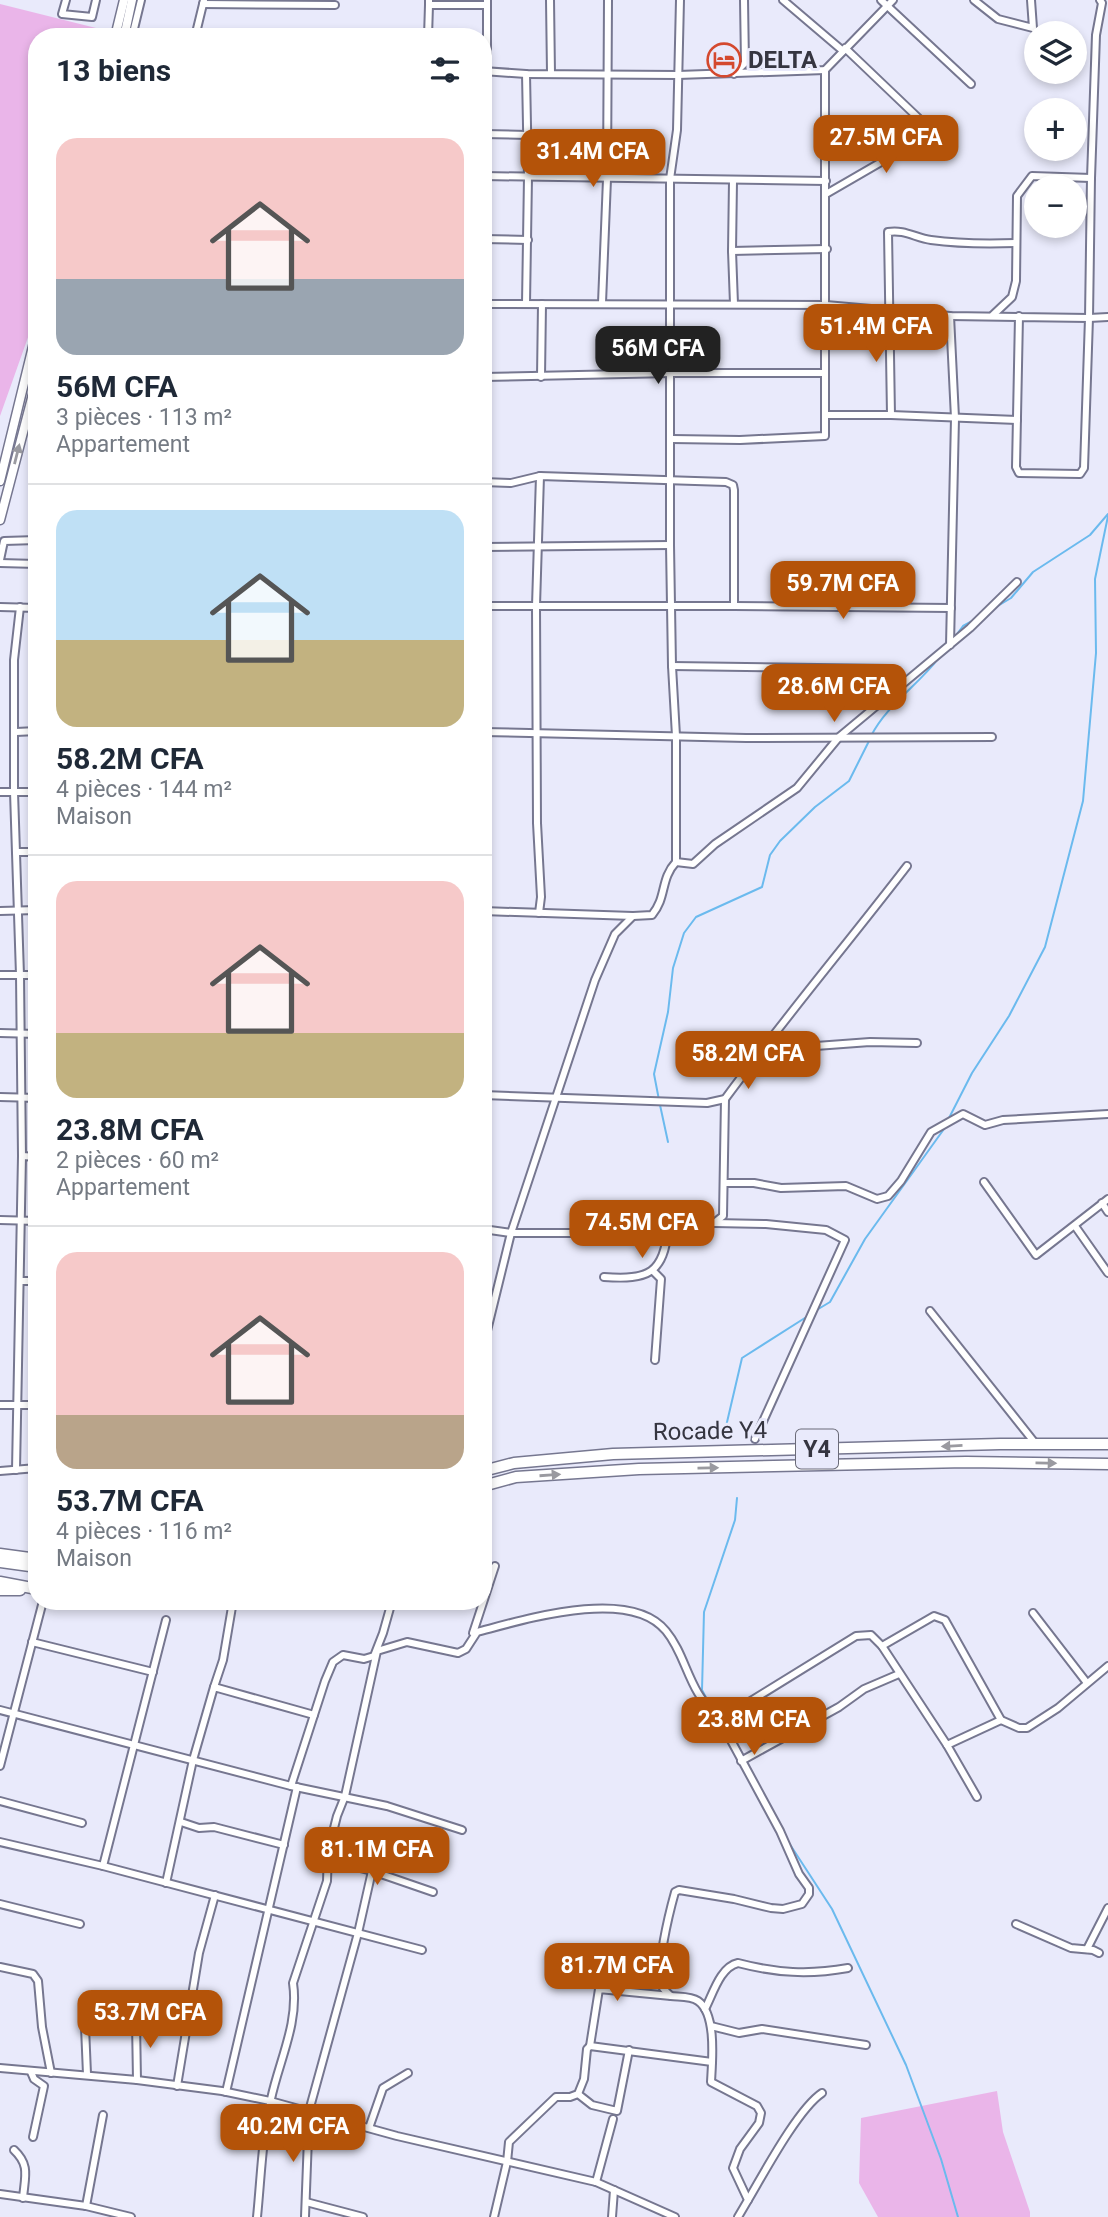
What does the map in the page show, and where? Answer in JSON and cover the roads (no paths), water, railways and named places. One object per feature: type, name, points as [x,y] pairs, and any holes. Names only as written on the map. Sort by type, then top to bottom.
[{"type":"highway","name":"Rocade Y4","points":[[492,1469],[514,1463],[613,1454],[1000,1444],[1108,1444]]},
{"type":"highway","name":"Rocade Y4","points":[[492,1484],[516,1477],[639,1469],[975,1462],[1108,1464]]},
{"type":"highway","points":[[0,1554],[28,1558]]},
{"type":"highway","points":[[0,1562],[28,1566]]},
{"type":"highway","points":[[0,1582],[28,1588]]},
{"type":"highway","points":[[0,1590],[28,1590]]},
{"type":"main road","points":[[117,28],[124,0]]},
{"type":"main road","points":[[126,28],[132,0]]},
{"type":"main road","points":[[0,481],[28,367]]},
{"type":"main road","points":[[0,520],[28,425]]},
{"type":"street","points":[[66,0],[62,14],[92,17],[96,0]]},
{"type":"street","points":[[134,28],[141,0]]},
{"type":"street","points":[[550,0],[551,73]]},
{"type":"street","points":[[603,303],[608,0]]},
{"type":"street","points":[[492,911],[652,915],[660,905],[666,872],[676,862],[676,736],[670,544],[670,179],[677,130],[680,0]]},
{"type":"street","points":[[733,74],[745,63],[744,0]]},
{"type":"street","points":[[783,0],[844,50],[933,132],[826,194]]},
{"type":"street","points":[[881,0],[971,84]]},
{"type":"street","points":[[492,72],[678,75],[825,70],[893,0]]},
{"type":"street","points":[[974,0],[999,19],[1033,28],[1031,0]]},
{"type":"street","points":[[1019,316],[1016,467],[1019,473],[1080,474],[1084,468],[1091,178],[1096,34],[1102,3],[1100,0]]},
{"type":"street","points":[[197,28],[204,2],[335,5]]},
{"type":"street","points":[[428,28],[429,2],[487,3],[486,28]]},
{"type":"street","points":[[672,439],[740,440],[825,436],[825,70]]},
{"type":"street","points":[[526,74],[526,304]]},
{"type":"street","points":[[492,134],[527,135]]},
{"type":"street","points":[[492,176],[826,181]]},
{"type":"street","points":[[992,316],[1012,297],[1016,281],[1017,196],[1032,176],[1091,178]]},
{"type":"street","points":[[733,181],[734,304]]},
{"type":"street","points":[[891,415],[888,232],[899,230],[920,239],[963,244],[1016,243]]},
{"type":"street","points":[[492,239],[527,240]]},
{"type":"street","points":[[732,251],[827,249]]},
{"type":"street","points":[[492,304],[826,305],[950,316],[1108,317]]},
{"type":"street","points":[[541,377],[542,304]]},
{"type":"street","points":[[950,316],[955,418],[950,645]]},
{"type":"street","points":[[492,377],[824,373]]},
{"type":"street","points":[[825,415],[1017,420]]},
{"type":"street","points":[[492,482],[511,483],[540,476],[726,482],[733,485],[734,606]]},
{"type":"street","points":[[538,913],[541,897],[537,823],[536,606],[540,476]]},
{"type":"street","points":[[28,540],[4,541],[0,561],[28,563]]},
{"type":"street","points":[[492,547],[670,544]]},
{"type":"street","points":[[676,862],[693,864],[715,844],[797,788],[839,737],[950,645],[1017,582]]},
{"type":"street","points":[[492,606],[951,608]]},
{"type":"street","points":[[0,607],[28,607]]},
{"type":"street","points":[[16,1470],[22,1098],[14,792],[14,660],[20,607]]},
{"type":"street","points":[[672,666],[892,669]]},
{"type":"street","points":[[16,732],[28,731]]},
{"type":"street","points":[[492,732],[992,737]]},
{"type":"street","points":[[0,792],[28,792]]},
{"type":"street","points":[[16,852],[28,852]]},
{"type":"street","points":[[714,1223],[723,1216],[725,1099],[907,866]]},
{"type":"street","points":[[0,911],[28,910]]},
{"type":"street","points":[[492,1310],[511,1233],[595,980],[615,934],[633,916]]},
{"type":"street","points":[[0,975],[28,975]]},
{"type":"street","points":[[0,1034],[28,1034]]},
{"type":"street","points":[[761,1050],[870,1042],[917,1043]]},
{"type":"street","points":[[492,1095],[707,1103],[725,1099]]},
{"type":"street","points":[[0,1097],[28,1098]]},
{"type":"street","points":[[725,1183],[754,1183],[781,1188],[846,1186],[877,1199],[888,1196],[901,1181],[931,1132],[962,1114],[985,1125],[1003,1120],[1108,1114]]},
{"type":"street","points":[[22,1156],[28,1156]]},
{"type":"street","points":[[984,1182],[1036,1255],[1105,1201],[1108,1212]]},
{"type":"street","points":[[0,1220],[28,1220]]},
{"type":"street","points":[[492,1230],[511,1233],[606,1233],[623,1225],[692,1230],[714,1223],[766,1224],[826,1230],[845,1240],[755,1439]]},
{"type":"street","points":[[1075,1226],[1108,1273]]},
{"type":"street","points":[[604,1277],[639,1276],[653,1271],[659,1266],[667,1246],[668,1228]]},
{"type":"street","points":[[653,1271],[661,1279],[655,1360]]},
{"type":"street","points":[[21,1281],[28,1281]]},
{"type":"street","points":[[930,1311],[1036,1445]]},
{"type":"street","points":[[0,1405],[28,1405]]},
{"type":"street","points":[[0,1471],[28,1469]]},
{"type":"street","points":[[492,1573],[495,1566]]},
{"type":"street","points":[[470,1641],[477,1632],[539,1616],[594,1609],[637,1612],[666,1630],[698,1693],[720,1723],[779,1831],[799,1874],[809,1888],[809,1894],[802,1904],[783,1909],[677,1891],[669,1915],[660,1977],[663,1988],[671,1996]]},
{"type":"street","points":[[0,1766],[41,1610]]},
{"type":"street","points":[[166,1883],[193,1760],[223,1660],[231,1610]]},
{"type":"street","points":[[257,2217],[270,2101],[294,2015],[296,1998],[293,1983],[327,1881],[328,1852],[345,1796],[388,1610]]},
{"type":"street","points":[[226,2092],[284,1845],[294,1787],[324,1681],[338,1657],[343,1655],[369,1658],[377,1651],[407,1642],[458,1653],[467,1649],[478,1610]]},
{"type":"street","points":[[1034,1613],[1087,1683]]},
{"type":"street","points":[[882,1646],[934,1616],[945,1620],[1001,1720],[1019,1728],[1027,1728],[1058,1707],[1108,1666]]},
{"type":"street","points":[[103,1866],[166,1620]]},
{"type":"street","points":[[720,1723],[722,1717],[790,1679],[856,1636],[871,1635],[882,1646],[947,1745],[977,1797]]},
{"type":"street","points":[[32,1642],[153,1672]]},
{"type":"street","points":[[741,1761],[839,1707],[864,1689],[900,1674]]},
{"type":"street","points":[[214,1687],[314,1715]]},
{"type":"street","points":[[0,1710],[294,1787],[345,1796],[462,1830]]},
{"type":"street","points":[[947,1745],[1001,1720]]},
{"type":"street","points":[[0,1801],[82,1822]]},
{"type":"street","points":[[181,1822],[199,1828],[214,1827],[284,1845]]},
{"type":"street","points":[[0,1842],[268,1908],[422,1950]]},
{"type":"street","points":[[328,1860],[372,1871],[433,1892]]},
{"type":"street","points":[[305,2217],[309,2111],[358,1933],[372,1871]]},
{"type":"street","points":[[177,2085],[199,1953],[215,1895]]},
{"type":"street","points":[[0,1904],[80,1924]]},
{"type":"street","points":[[1087,1949],[1108,1908]]},
{"type":"street","points":[[1016,1924],[1072,1948],[1099,1953]]},
{"type":"street","points":[[705,2009],[724,1971],[732,1964],[738,1963],[772,1972],[823,1973],[848,1968]]},
{"type":"street","points":[[0,1967],[33,1974],[38,1981],[42,2027],[51,2073]]},
{"type":"street","points":[[494,2217],[512,2138],[556,2097],[578,2094],[584,2080],[599,1989],[695,1999],[705,2009],[711,2026],[711,2082],[757,2106],[761,2113],[759,2123],[740,2149],[733,2168],[747,2200]]},
{"type":"street","points":[[84,2003],[87,2074]]},
{"type":"street","points":[[136,2022],[137,2080]]},
{"type":"street","points":[[711,2026],[739,2033],[762,2029],[866,2045]]},
{"type":"street","points":[[590,2046],[712,2062]]},
{"type":"street","points":[[578,2094],[592,2105],[617,2111],[629,2050]]},
{"type":"street","points":[[0,2068],[137,2080],[270,2101],[369,2128],[596,2182],[675,2217]]},
{"type":"street","points":[[31,2072],[34,2079],[44,2086],[33,2137]]},
{"type":"street","points":[[369,2128],[383,2088],[408,2073]]},
{"type":"street","points":[[738,2217],[800,2117],[814,2098],[822,2093]]},
{"type":"street","points":[[86,2206],[103,2115]]},
{"type":"street","points":[[596,2182],[613,2119]]},
{"type":"street","points":[[14,2150],[26,2165],[23,2198]]},
{"type":"street","points":[[612,2217],[614,2190]]},
{"type":"street","points":[[0,2194],[86,2206],[131,2217]]},
{"type":"street","points":[[306,2202],[363,2217]]},
{"type":"waterway","points":[[996,607],[1011,598],[1033,572],[1090,535],[1108,514]]},
{"type":"waterway","points":[[948,1120],[972,1073],[1009,1016],[1045,947],[1083,801],[1096,653],[1095,579],[1108,516]]},
{"type":"waterway","points":[[954,638],[963,626],[976,619]]},
{"type":"waterway","points":[[871,736],[885,715],[938,659]]},
{"type":"waterway","points":[[659,1100],[654,1074],[668,1012],[673,968],[684,933],[696,917],[762,887],[770,855],[780,841],[815,807],[849,781],[869,741]]},
{"type":"waterway","points":[[660,1105],[668,1142]]},
{"type":"waterway","points":[[815,1311],[830,1302],[865,1239],[944,1129]]},
{"type":"waterway","points":[[724,1435],[742,1358],[808,1316]]},
{"type":"waterway","points":[[710,1705],[702,1690],[704,1612],[735,1520],[737,1498]]},
{"type":"waterway","points":[[789,1843],[832,1909],[906,2065],[941,2159],[958,2217]]},
{"type":"place","name":"DELTA","points":[[724,60]]}]
